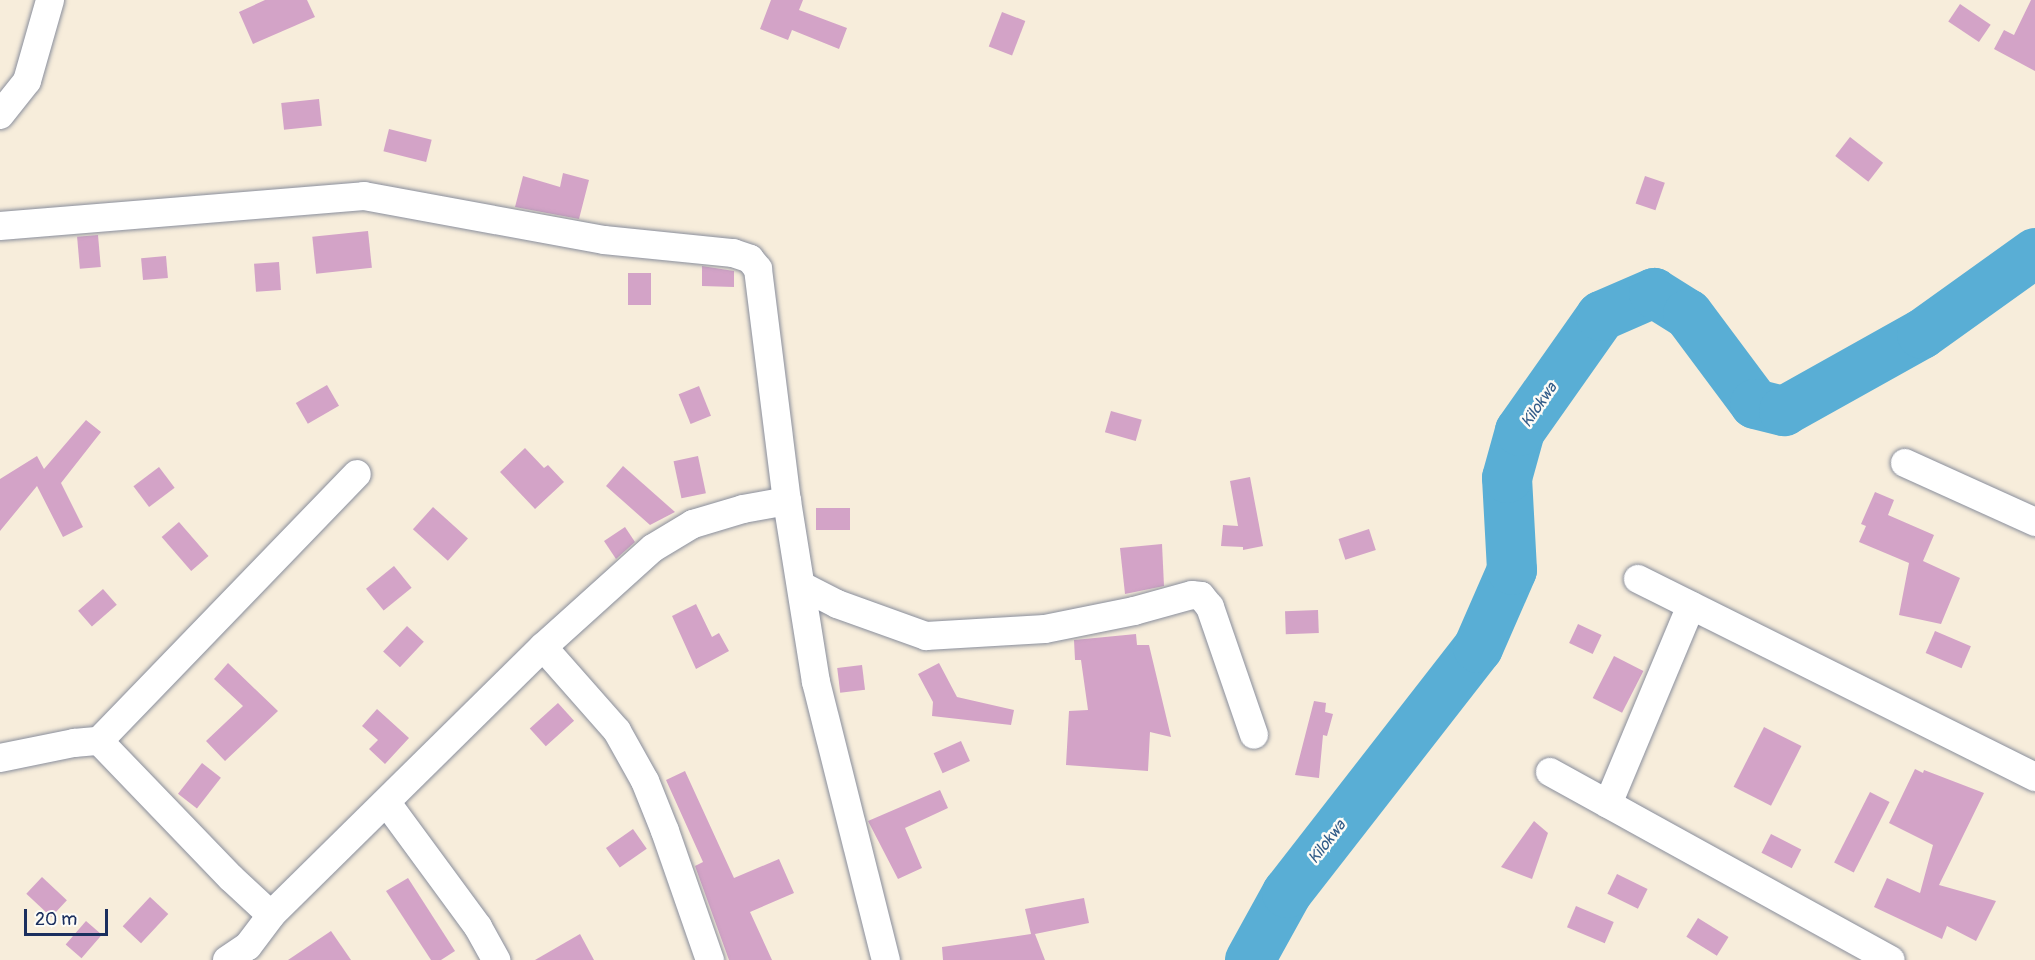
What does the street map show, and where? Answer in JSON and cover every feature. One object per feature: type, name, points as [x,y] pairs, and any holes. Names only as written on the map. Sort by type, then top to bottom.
[{"type":"street","points":[[0,115],[27,81],[50,0]]},
{"type":"street","points":[[0,226],[364,196],[604,240],[733,253],[750,259],[758,269],[787,501],[816,682],[886,960]]},
{"type":"street","points":[[1905,463],[2035,522]]},
{"type":"street","points":[[0,758],[74,743],[99,741],[357,474]]},
{"type":"street","points":[[243,955],[271,915],[543,647],[653,548],[693,524],[743,509],[787,501]]},
{"type":"street","points":[[1638,579],[2035,777]]},
{"type":"street","points":[[802,586],[837,604],[926,636],[1046,629],[1134,611],[1192,595],[1202,596],[1210,607],[1254,735]]},
{"type":"street","points":[[1608,804],[1691,606]]},
{"type":"street","points":[[543,647],[617,731],[645,781],[666,831],[710,960]]},
{"type":"street","points":[[99,741],[231,878],[271,915]]},
{"type":"street","points":[[1550,772],[1890,960]]},
{"type":"street","points":[[387,803],[478,927],[496,960]]},
{"type":"building","points":[[265,0],[307,0],[315,17],[253,44],[239,12]]},
{"type":"building","points":[[771,0],[803,0],[799,10],[847,28],[839,49],[792,30],[788,40],[760,29]]},
{"type":"building","points":[[2031,0],[2035,0],[2035,71],[1994,49],[2004,30],[2014,35]]},
{"type":"building","points":[[1960,4],[1991,25],[1979,42],[1948,21]]},
{"type":"building","points":[[1002,12],[1025,21],[1012,56],[989,47]]},
{"type":"building","points":[[319,99],[322,126],[284,130],[281,103]]},
{"type":"building","points":[[389,129],[432,140],[426,162],[383,151]]},
{"type":"building","points":[[1850,137],[1883,163],[1868,182],[1835,156]]},
{"type":"building","points":[[563,173],[589,180],[579,219],[515,207],[523,176],[560,187]]},
{"type":"building","points":[[1645,176],[1665,183],[1655,210],[1636,203]]},
{"type":"building","points":[[368,231],[372,268],[316,274],[312,237]]},
{"type":"building","points":[[98,235],[101,267],[80,269],[77,237]]},
{"type":"building","points":[[166,256],[168,278],[143,280],[141,258]]},
{"type":"building","points":[[279,262],[281,290],[256,292],[254,264]]},
{"type":"building","points":[[702,266],[734,271],[734,287],[702,286]]},
{"type":"building","points":[[628,273],[651,273],[651,305],[628,305]]},
{"type":"building","points":[[327,385],[339,406],[308,424],[296,403]]},
{"type":"building","points":[[699,386],[711,416],[691,424],[679,394]]},
{"type":"building","points":[[1111,411],[1142,420],[1136,441],[1105,432]]},
{"type":"building","points":[[86,420],[101,432],[61,483],[83,527],[63,537],[37,486],[0,531],[0,479],[37,456],[44,469]]},
{"type":"building","points":[[525,448],[544,468],[548,465],[564,482],[535,509],[500,472]]},
{"type":"building","points":[[698,456],[706,493],[681,498],[674,461]]},
{"type":"building","points":[[623,466],[675,512],[650,525],[606,486]]},
{"type":"building","points":[[159,467],[175,488],[149,507],[133,486]]},
{"type":"building","points":[[1250,477],[1263,546],[1243,550],[1243,547],[1221,546],[1223,525],[1238,526],[1230,481]]},
{"type":"building","points":[[1875,492],[1894,500],[1888,515],[1934,535],[1923,561],[1960,578],[1941,624],[1899,615],[1909,563],[1859,542],[1866,526],[1861,524]]},
{"type":"building","points":[[433,507],[468,538],[448,561],[413,529]]},
{"type":"building","points":[[816,508],[850,508],[850,530],[816,530]]},
{"type":"building","points":[[179,522],[209,556],[191,571],[162,537]]},
{"type":"building","points":[[625,527],[635,542],[616,559],[604,541]]},
{"type":"building","points":[[1369,529],[1376,550],[1345,560],[1339,539]]},
{"type":"building","points":[[1162,544],[1164,586],[1125,594],[1120,548]]},
{"type":"building","points":[[394,566],[412,588],[384,610],[366,589]]},
{"type":"building","points":[[103,589],[117,605],[92,626],[78,611]]},
{"type":"building","points":[[696,604],[712,637],[719,633],[729,651],[696,669],[672,616]]},
{"type":"building","points":[[1318,610],[1319,633],[1286,634],[1285,611]]},
{"type":"building","points":[[1578,624],[1602,635],[1593,654],[1569,643]]},
{"type":"building","points":[[407,626],[424,642],[400,667],[383,652]]},
{"type":"building","points":[[1935,631],[1971,646],[1962,668],[1926,653]]},
{"type":"building","points":[[1136,634],[1137,645],[1149,645],[1171,737],[1150,732],[1148,771],[1066,765],[1069,711],[1088,710],[1081,660],[1075,660],[1074,640]]},
{"type":"building","points":[[1614,656],[1643,671],[1622,713],[1593,698]]},
{"type":"building","points":[[228,663],[278,711],[225,761],[206,741],[243,706],[214,679]]},
{"type":"building","points":[[939,663],[957,697],[1014,710],[1011,725],[932,716],[933,702],[918,674]]},
{"type":"building","points":[[862,665],[865,690],[840,693],[837,668]]},
{"type":"building","points":[[1314,701],[1326,703],[1325,712],[1333,714],[1327,736],[1323,735],[1319,778],[1295,775]]},
{"type":"building","points":[[558,703],[574,721],[546,746],[530,728]]},
{"type":"building","points":[[377,709],[409,738],[385,764],[369,749],[378,740],[362,726]]},
{"type":"building","points":[[1764,727],[1801,746],[1771,806],[1734,787]]},
{"type":"building","points":[[961,741],[970,761],[943,773],[934,753]]},
{"type":"building","points":[[202,763],[221,778],[197,809],[178,794]]},
{"type":"building","points":[[1915,769],[1923,773],[1924,770],[1984,793],[1939,885],[1996,901],[1976,941],[1947,926],[1942,939],[1874,907],[1887,878],[1920,893],[1933,845],[1889,823]]},
{"type":"building","points":[[685,771],[734,878],[779,859],[794,893],[750,912],[772,960],[729,960],[695,866],[703,862],[666,780]]},
{"type":"building","points":[[940,790],[948,808],[905,828],[922,868],[898,879],[868,821]]},
{"type":"building","points":[[1870,792],[1890,802],[1854,872],[1834,862]]},
{"type":"building","points":[[1534,821],[1548,833],[1532,879],[1501,867]]},
{"type":"building","points":[[633,829],[647,849],[620,868],[606,848]]},
{"type":"building","points":[[1771,834],[1801,849],[1792,868],[1761,853]]},
{"type":"building","points":[[1617,874],[1648,889],[1638,909],[1607,894]]},
{"type":"building","points":[[42,877],[67,900],[51,917],[26,894]]},
{"type":"building","points":[[408,878],[455,951],[441,960],[431,960],[386,891]]},
{"type":"building","points":[[150,897],[168,914],[141,943],[123,926]]},
{"type":"building","points":[[1084,898],[1089,923],[1035,934],[1045,960],[943,960],[942,947],[1031,934],[1025,909]]},
{"type":"building","points":[[1576,906],[1614,922],[1605,943],[1567,927]]},
{"type":"building","points":[[1698,918],[1729,937],[1717,956],[1686,937]]},
{"type":"building","points":[[86,921],[102,935],[82,958],[66,944]]},
{"type":"building","points":[[331,931],[351,960],[288,960]]},
{"type":"building","points":[[580,934],[594,960],[535,960]]},
{"type":"waterway","name":"Kilokwa","points":[[1250,960],[1287,893],[1478,648],[1512,570],[1507,478],[1520,431],[1601,316],[1654,293],[1688,314],[1755,404],[1784,411],[1922,334],[2035,253]]}]
